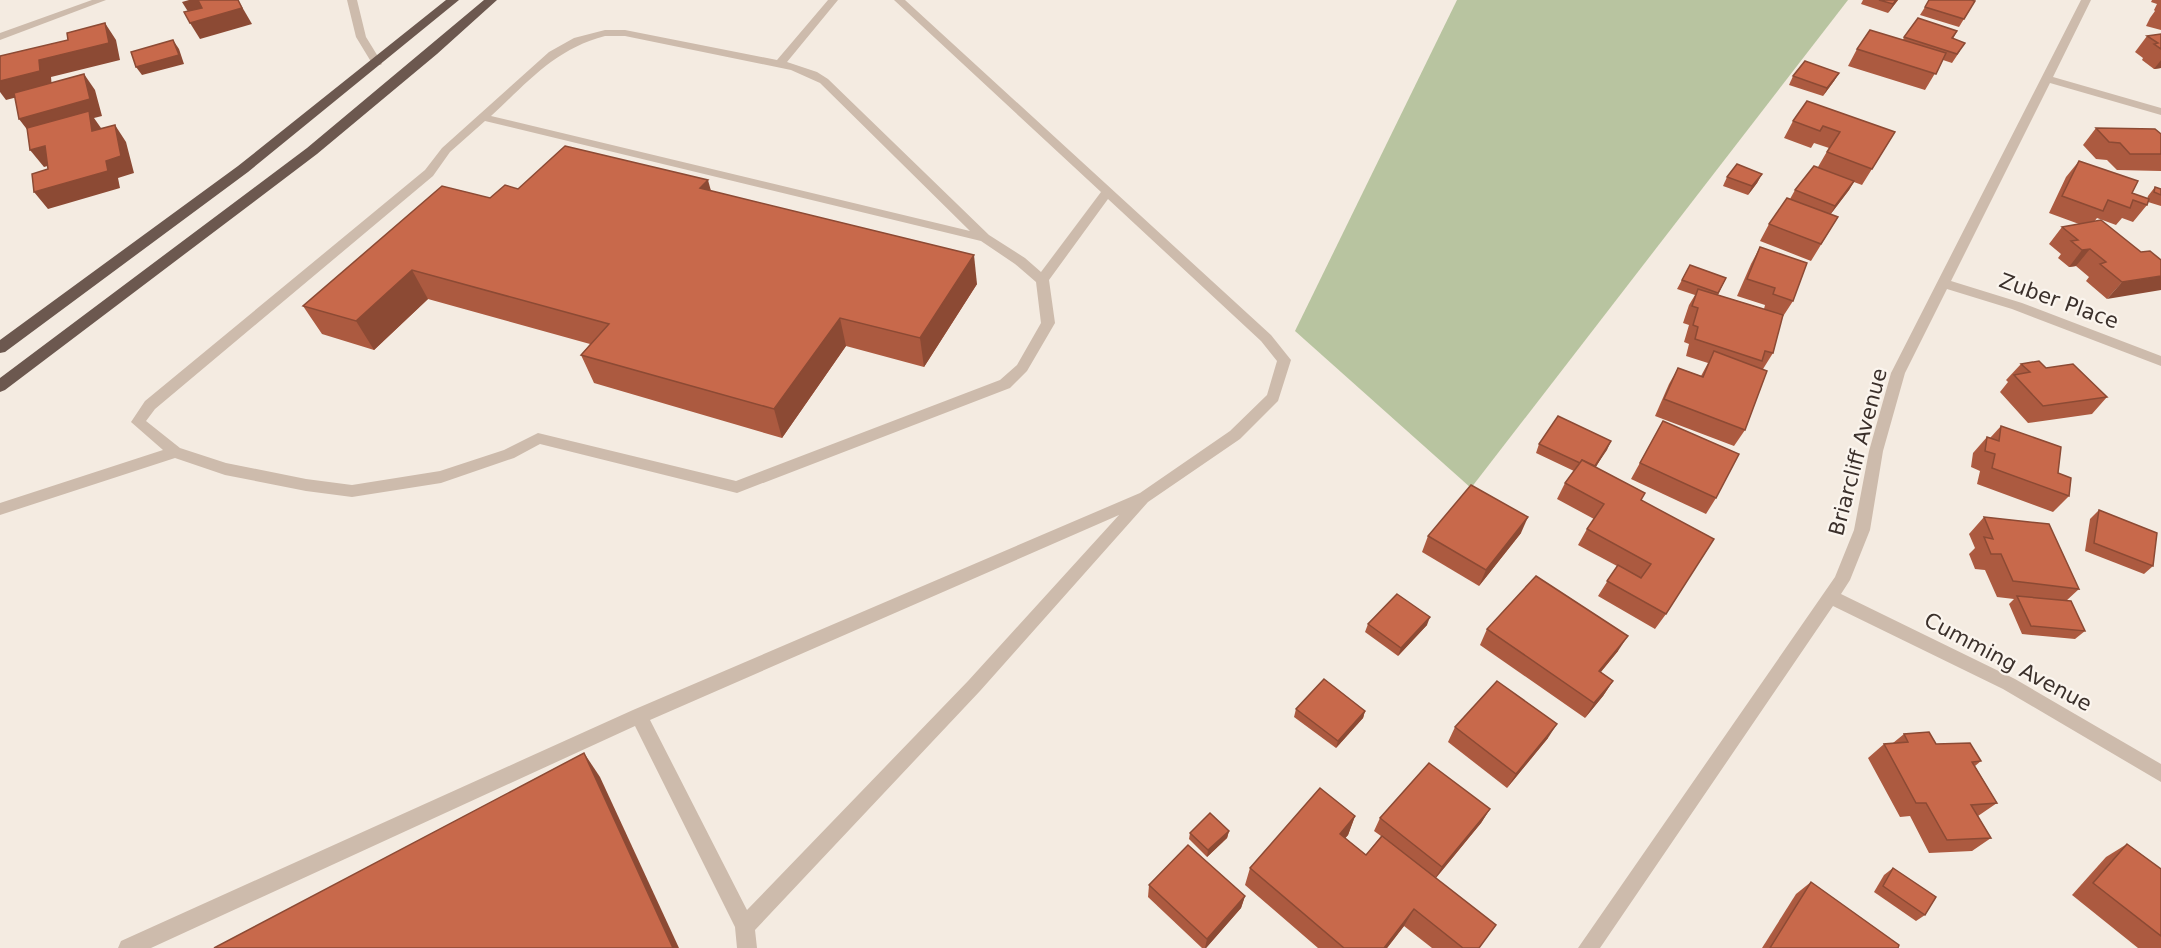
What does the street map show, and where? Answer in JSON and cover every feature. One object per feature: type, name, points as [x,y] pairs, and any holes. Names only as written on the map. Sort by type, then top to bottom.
[{"type":"highway","points":[[0,348],[243,169],[453,0]]},
{"type":"highway","points":[[0,386],[288,168],[378,96],[491,0]]},
{"type":"street","points":[[0,37],[101,0]]},
{"type":"street","points":[[352,0],[361,37],[377,63]]},
{"type":"street","points":[[780,64],[833,0]]},
{"type":"street","points":[[128,948],[639,716],[1145,497],[1235,435],[1273,397],[1284,360],[1266,338],[899,0]]},
{"type":"street","name":"Briarcliff Avenue","points":[[1588,948],[1842,580],[1862,530],[1876,451],[1898,373],[2086,0]]},
{"type":"street","points":[[605,33],[625,33],[780,64],[813,74],[824,81],[985,238],[1020,261],[1042,280],[1048,323],[1022,368],[1005,384],[737,487],[538,438],[509,454],[441,477],[352,491],[306,485],[225,469],[176,452],[138,422],[150,405],[189,375],[429,173],[446,150],[482,117],[553,54],[578,40],[605,33]]},
{"type":"street","points":[[2046,78],[2161,112]]},
{"type":"street","points":[[482,117],[985,238]]},
{"type":"street","points":[[1042,280],[1107,192]]},
{"type":"street","name":"Zuber Place","points":[[1942,283],[2017,306],[2161,361]]},
{"type":"street","points":[[0,509],[176,452]]},
{"type":"street","points":[[745,926],[974,686],[1145,497]]},
{"type":"street","name":"Cumming Avenue","points":[[1831,597],[2009,684],[2161,774]]},
{"type":"street","points":[[639,716],[745,926],[747,948]]},
{"type":"green space","points":[[1457,0],[1848,0],[1471,488],[1295,331]]},
{"type":"building","points":[[198,0],[238,0],[242,8],[190,23],[184,12],[202,8]]},
{"type":"building","points":[[1879,0],[1896,0],[1893,4]]},
{"type":"building","points":[[1929,0],[1975,1],[1964,19],[1925,7]]},
{"type":"building","points":[[1918,18],[1957,31],[1952,38],[1965,43],[1957,54],[1904,37]]},
{"type":"building","points":[[105,23],[109,43],[39,60],[40,71],[0,81],[0,56],[68,40],[67,33]]},
{"type":"building","points":[[1870,30],[1946,53],[1936,74],[1857,49]]},
{"type":"building","points":[[2161,34],[2161,49],[2154,44],[2158,43],[2147,36]]},
{"type":"building","points":[[173,40],[179,55],[136,67],[131,52]]},
{"type":"building","points":[[1805,61],[1839,73],[1827,88],[1793,76]]},
{"type":"building","points":[[84,74],[90,99],[19,119],[14,93]]},
{"type":"building","points":[[1807,101],[1895,132],[1872,169],[1827,152],[1840,132],[1823,126],[1820,131],[1793,121]]},
{"type":"building","points":[[89,111],[92,131],[115,125],[121,156],[106,161],[108,171],[34,192],[32,174],[48,169],[45,146],[30,150],[27,128]]},
{"type":"building","points":[[2096,128],[2155,129],[2161,134],[2161,154],[2130,154],[2120,143],[2109,142]]},
{"type":"building","points":[[565,146],[708,180],[700,188],[974,255],[920,338],[840,318],[774,409],[581,355],[609,324],[412,270],[356,321],[303,306],[442,186],[490,198],[505,185],[518,189]]},
{"type":"building","points":[[2079,161],[2138,181],[2132,193],[2149,199],[2147,205],[2133,200],[2130,208],[2108,200],[2103,211],[2062,196]]},
{"type":"building","points":[[1737,164],[1762,174],[1752,186],[1727,177]]},
{"type":"building","points":[[1814,166],[1854,181],[1835,206],[1795,190]]},
{"type":"building","points":[[2155,187],[2161,189],[2161,195],[2154,192]]},
{"type":"building","points":[[1787,198],[1838,217],[1821,244],[1769,224]]},
{"type":"building","points":[[2101,220],[2141,252],[2150,251],[2161,260],[2161,276],[2122,282],[2100,264],[2106,262],[2090,249],[2082,250],[2071,241],[2078,240],[2062,227]]},
{"type":"building","points":[[1760,247],[1807,263],[1793,301],[1773,294],[1775,288],[1747,279]]},
{"type":"building","points":[[1690,265],[1726,278],[1718,293],[1682,280]]},
{"type":"building","points":[[1698,289],[1783,315],[1773,353],[1765,351],[1762,361],[1695,339],[1698,327],[1693,325],[1698,308],[1692,306]]},
{"type":"building","points":[[1714,351],[1767,371],[1745,430],[1664,399],[1678,368],[1703,377]]},
{"type":"building","points":[[2039,361],[2046,368],[2073,364],[2107,397],[2043,406],[2014,375],[2030,372],[2021,364]]},
{"type":"building","points":[[1558,416],[1611,441],[1595,466],[1582,460],[1580,463],[1539,444]]},
{"type":"building","points":[[1663,421],[1739,454],[1716,498],[1640,463]]},
{"type":"building","points":[[2001,426],[2061,447],[2058,473],[2071,478],[2069,496],[1992,468],[1995,454],[1985,451],[1987,437],[1999,441]]},
{"type":"building","points":[[1582,460],[1645,493],[1641,500],[1714,539],[1666,614],[1607,581],[1618,565],[1641,578],[1651,564],[1587,529],[1604,504],[1565,483]]},
{"type":"building","points":[[1471,485],[1528,517],[1486,570],[1428,536]]},
{"type":"building","points":[[2099,510],[2157,533],[2153,566],[2094,543]]},
{"type":"building","points":[[1984,517],[2049,524],[2079,589],[2013,581],[2001,554],[1991,554],[1984,537],[1993,539]]},
{"type":"building","points":[[1536,576],[1628,636],[1599,671],[1613,681],[1594,703],[1487,629]]},
{"type":"building","points":[[1397,594],[1430,617],[1401,648],[1368,624]]},
{"type":"building","points":[[2017,596],[2071,601],[2085,631],[2031,626]]},
{"type":"building","points":[[1324,679],[1365,711],[1338,741],[1296,709]]},
{"type":"building","points":[[1497,681],[1557,724],[1516,774],[1455,727]]},
{"type":"building","points":[[1929,732],[1936,744],[1970,743],[1981,761],[1972,762],[1997,803],[1971,805],[1991,838],[1947,840],[1926,803],[1916,803],[1884,744],[1908,742],[1904,734]]},
{"type":"building","points":[[584,753],[673,948],[214,948]]},
{"type":"building","points":[[1429,763],[1490,809],[1442,867],[1380,818]]},
{"type":"building","points":[[1320,788],[1355,816],[1340,834],[1366,855],[1382,836],[1496,925],[1479,948],[1463,948],[1414,909],[1384,948],[1344,948],[1250,868]]},
{"type":"building","points":[[1210,813],[1229,831],[1208,850],[1190,833]]},
{"type":"building","points":[[2127,844],[2161,869],[2161,936],[2093,883]]},
{"type":"building","points":[[1188,845],[1245,896],[1207,939],[1149,885]]},
{"type":"building","points":[[1893,868],[1936,897],[1925,915],[1883,886]]},
{"type":"building","points":[[1811,882],[1899,945],[1898,948],[1770,948]]}]
